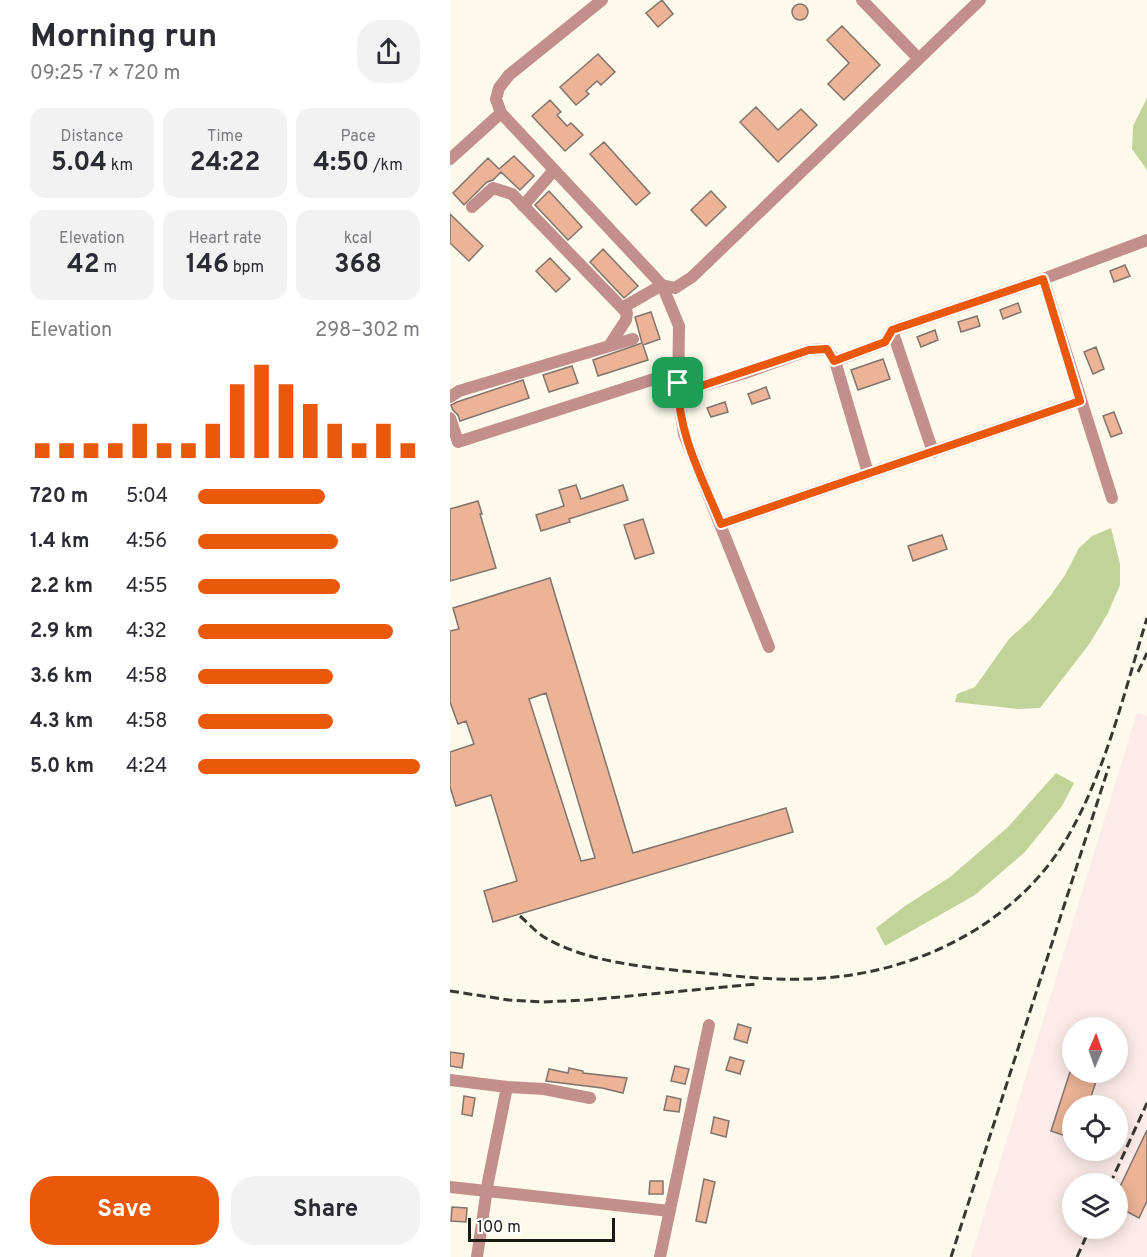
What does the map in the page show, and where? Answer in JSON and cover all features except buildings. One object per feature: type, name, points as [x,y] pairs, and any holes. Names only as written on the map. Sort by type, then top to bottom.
[{"type":"street","points":[[602,0],[509,75],[496,99],[501,113],[662,285],[679,326],[679,377],[684,434],[769,647]]},
{"type":"street","points":[[862,0],[919,58]]},
{"type":"street","points":[[622,308],[662,285],[675,288],[692,277],[980,0]]},
{"type":"street","points":[[450,159],[501,113]]},
{"type":"street","points":[[523,206],[554,170]]},
{"type":"street","points":[[472,207],[493,188],[512,194],[627,313],[626,320],[609,346]]},
{"type":"street","points":[[834,361],[885,342],[892,330],[1043,279],[1147,240]]},
{"type":"street","points":[[1043,279],[1112,498]]},
{"type":"street","points":[[892,330],[933,452]]},
{"type":"street","points":[[450,397],[459,391],[633,339]]},
{"type":"street","points":[[450,418],[458,442],[679,377],[701,386],[809,350],[827,349],[834,361],[868,473]]},
{"type":"street","points":[[721,524],[1080,401]]},
{"type":"street","points":[[660,1257],[709,1025]]},
{"type":"street","points":[[450,1080],[544,1089],[590,1098]]},
{"type":"street","points":[[477,1257],[486,1191],[507,1087]]},
{"type":"street","points":[[450,1187],[670,1212]]},
{"type":"shaded area","points":[[1137,712],[1147,716],[1147,1257],[971,1257]]},
{"type":"green space","points":[[1147,98],[1147,170],[1132,149],[1133,126]]},
{"type":"green space","points":[[1111,528],[1120,564],[1120,585],[1108,613],[1090,643],[1040,708],[1018,709],[955,702],[957,694],[975,687],[1009,639],[1031,619],[1051,595],[1079,548],[1092,536]]},
{"type":"green space","points":[[1056,773],[1074,783],[1062,806],[1025,852],[975,895],[885,946],[876,928],[950,877],[1008,827]]},
{"type":"railway","points":[[520,916],[544,937],[583,954],[627,964],[743,977],[824,978],[897,965],[933,952],[997,915],[1026,891],[1050,863],[1071,831],[1105,754],[1147,618]]},
{"type":"railway","points":[[1138,672],[1147,653]]},
{"type":"railway","points":[[951,1257],[1109,766]]},
{"type":"railway","points":[[450,991],[509,1000],[543,1002],[757,984]]},
{"type":"railway","points":[[1115,1173],[1147,1103]]},
{"type":"railway","points":[[1077,1257],[1085,1239]]},
{"type":"route","points":[[1043,279],[1080,401],[721,524],[697,471],[684,434],[678,383],[701,386],[789,359],[809,350],[827,349],[834,361],[885,342],[892,330],[1043,279]]}]
